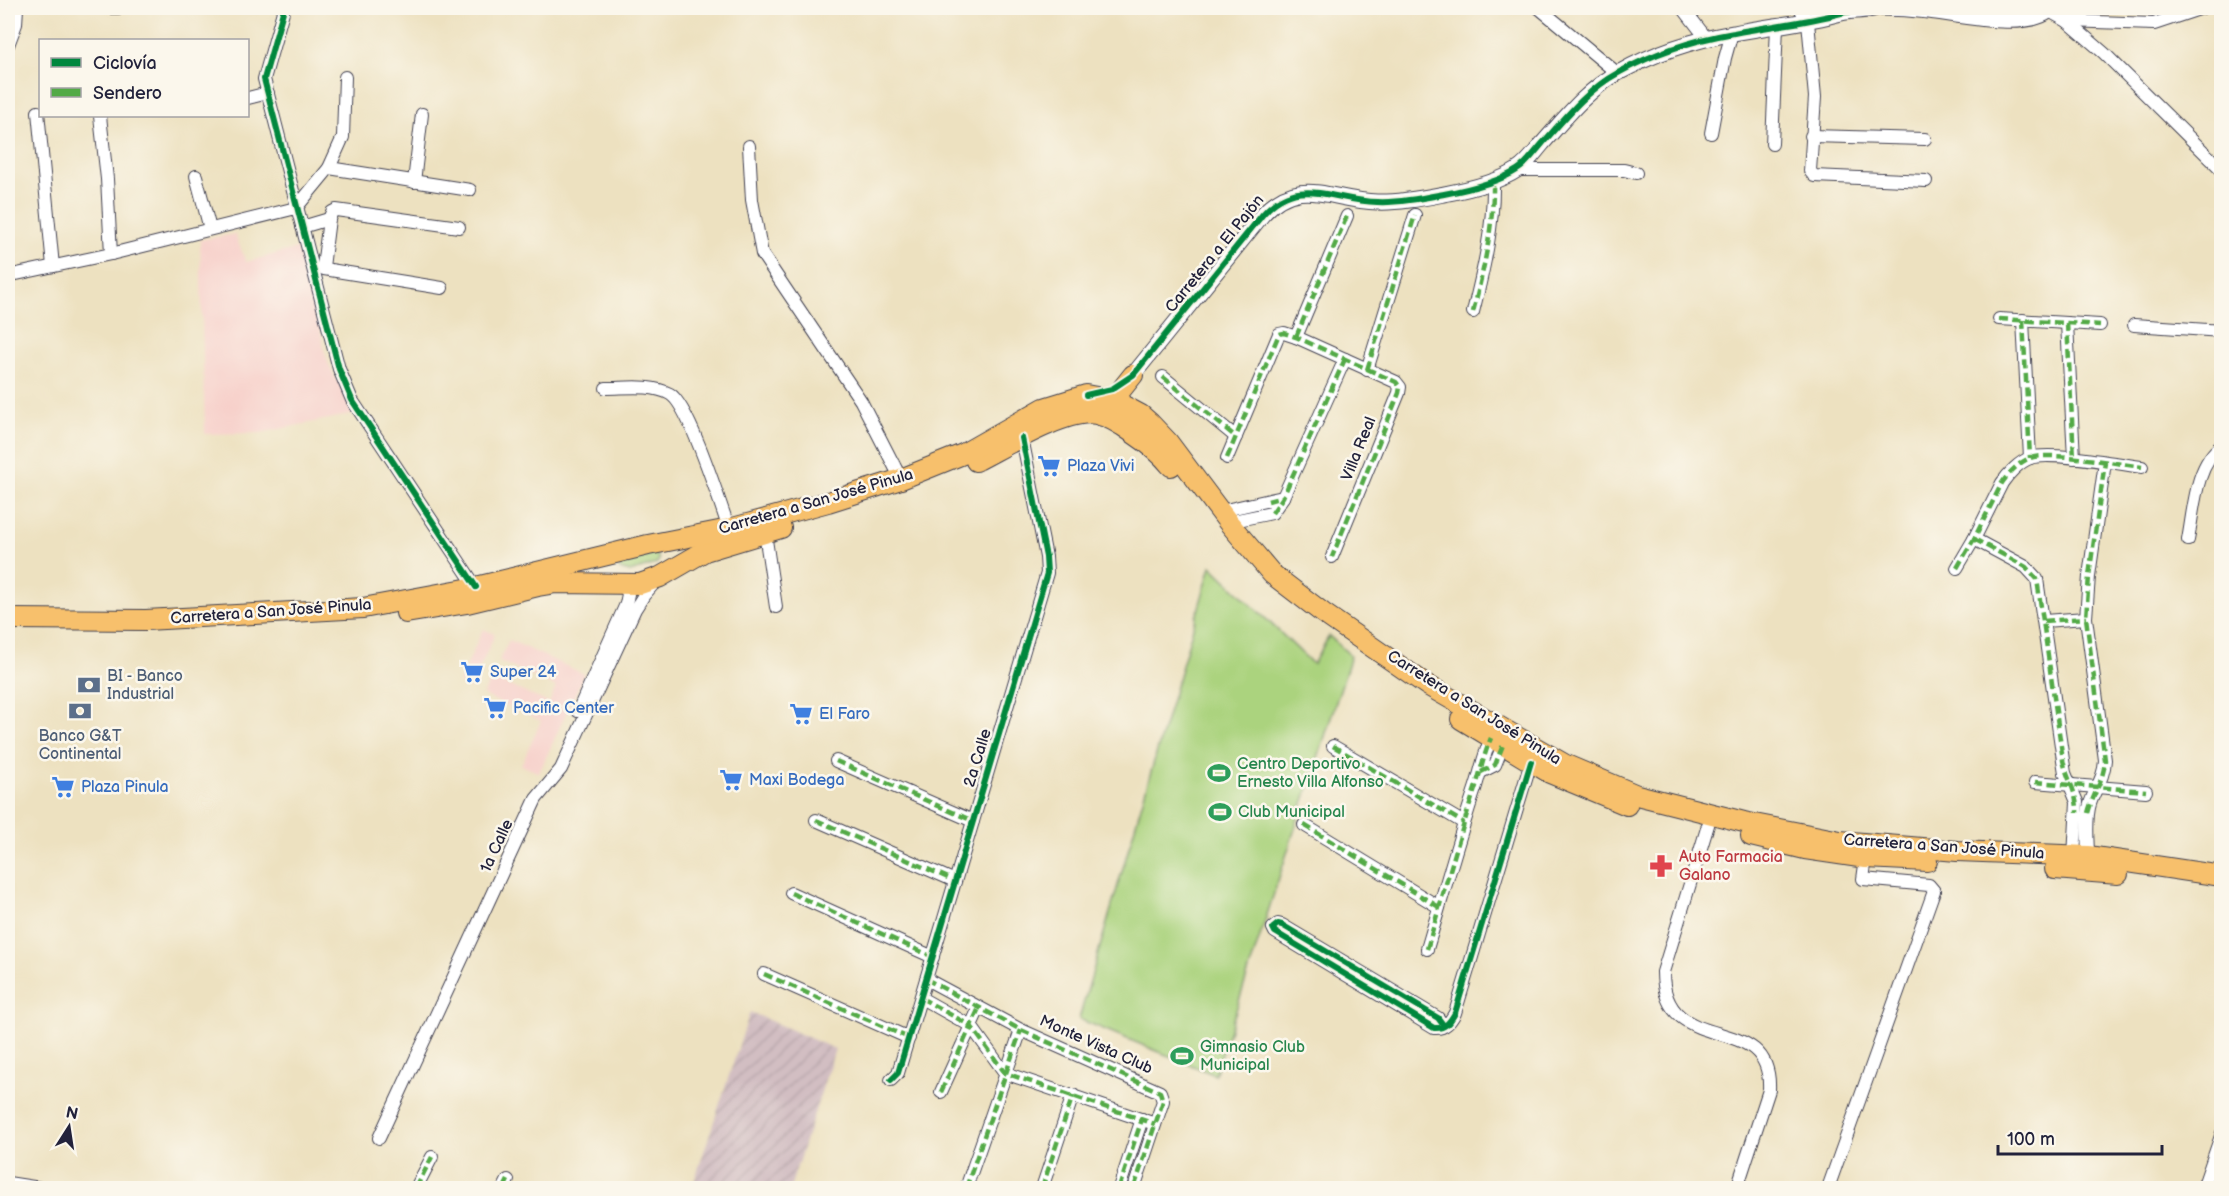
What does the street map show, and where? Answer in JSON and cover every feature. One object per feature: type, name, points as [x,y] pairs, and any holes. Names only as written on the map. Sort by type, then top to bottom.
[{"type":"main road","points":[[1043,428],[1052,416],[1065,410],[1101,405],[1113,400],[1133,377]]},
{"type":"main road","name":"Carretera a San José Pinula","points":[[8,629],[147,629],[390,615],[467,603],[547,584],[640,584],[660,577],[705,551],[887,497],[955,471],[1013,437],[1044,408],[1086,395],[1113,400],[1141,415],[1168,442],[1272,574],[1323,613],[1427,685],[1564,764],[1636,795],[1744,822],[1840,841],[1957,851],[2081,856],[2222,876]]},
{"type":"main road","name":"Carretera a San José Pinula","points":[[8,619],[157,619],[363,608],[476,587],[652,544],[729,529],[828,502],[901,479],[963,454],[1071,417],[1095,414],[1113,421],[1160,451],[1205,511],[1266,584],[1390,673],[1498,746],[1576,785],[1627,805],[1805,849],[1866,858],[2095,871],[2222,888]]},
{"type":"main road","points":[[652,544],[659,549],[664,558],[660,577]]},
{"type":"main road","points":[[616,553],[610,570],[615,578],[624,585]]},
{"type":"main road","points":[[390,615],[396,608],[471,594],[476,587]]},
{"type":"street","points":[[8,45],[15,24],[17,8]]},
{"type":"street","points":[[106,8],[118,8]]},
{"type":"street","points":[[284,8],[264,79],[339,369],[352,400],[476,587]]},
{"type":"street","points":[[1683,8],[1707,39]]},
{"type":"street","points":[[1800,8],[1808,22],[1815,97],[1810,171],[1814,176],[1926,181]]},
{"type":"street","name":"Carretera a El Pajón","points":[[1086,395],[1112,389],[1133,377],[1263,214],[1282,197],[1303,192],[1354,201],[1389,202],[1445,194],[1493,180],[1518,170],[1580,102],[1617,73],[1671,49],[1707,39],[1808,22],[1845,10],[1876,8]]},
{"type":"street","points":[[1881,8],[1927,9],[1992,21],[2025,18],[2051,9],[2104,53],[2222,170]]},
{"type":"street","points":[[2067,21],[2154,24],[2202,8]]},
{"type":"street","points":[[1546,10],[1617,73]]},
{"type":"street","points":[[1772,144],[1777,26]]},
{"type":"street","points":[[1711,133],[1732,33]]},
{"type":"street","points":[[12,275],[111,254],[296,208],[329,168],[343,137],[345,77]]},
{"type":"street","points":[[249,98],[268,93]]},
{"type":"street","points":[[38,112],[53,266]]},
{"type":"street","points":[[414,182],[422,114]]},
{"type":"street","points":[[100,117],[107,179],[111,254]]},
{"type":"street","points":[[1811,136],[1925,139]]},
{"type":"street","points":[[749,146],[752,200],[762,254],[861,400],[901,479]]},
{"type":"street","points":[[329,168],[470,190]]},
{"type":"street","points":[[1518,170],[1624,170],[1636,173]]},
{"type":"street","points":[[196,176],[210,229]]},
{"type":"street","points":[[1473,312],[1494,212],[1493,180]]},
{"type":"street","points":[[442,288],[324,270],[332,212],[336,210],[459,227]]},
{"type":"street","points":[[1367,370],[1415,215]]},
{"type":"street","points":[[1227,458],[1279,334],[1284,333],[1296,337],[1347,216]]},
{"type":"street","points":[[304,232],[329,225]]},
{"type":"street","points":[[1999,319],[2100,325]]},
{"type":"street","points":[[2023,320],[2030,458]]},
{"type":"street","points":[[2067,323],[2074,458]]},
{"type":"street","points":[[2134,325],[2222,331]]},
{"type":"street","name":"Villa Real","points":[[1296,337],[1396,382],[1400,387],[1332,557]]},
{"type":"street","points":[[1225,516],[1272,513],[1283,497],[1345,359]]},
{"type":"street","points":[[1133,377],[1131,398],[1141,415]]},
{"type":"street","points":[[1163,377],[1236,438]]},
{"type":"street","points":[[606,388],[656,390],[666,392],[677,400],[701,454],[729,529]]},
{"type":"street","name":"2a Calle","points":[[891,1080],[898,1073],[909,1038],[926,979],[927,954],[950,879],[973,821],[1047,573],[1046,557],[1013,437]]},
{"type":"street","points":[[2188,540],[2204,467],[2212,452],[2222,445]]},
{"type":"street","points":[[1957,568],[2002,483],[2030,458],[2074,458],[2142,467]]},
{"type":"street","points":[[2081,856],[2088,813],[2104,771],[2104,747],[2086,618],[2089,576],[2104,462]]},
{"type":"street","points":[[765,533],[776,607]]},
{"type":"street","points":[[1974,539],[2033,572],[2040,587],[2062,760],[2077,802],[2081,856]]},
{"type":"street","name":"1a Calle","points":[[379,1138],[537,799],[561,769],[635,609],[660,577]]},
{"type":"street","points":[[579,711],[626,604],[628,594],[624,585]]},
{"type":"street","points":[[2044,621],[2086,618]]},
{"type":"street","points":[[1334,746],[1464,824]]},
{"type":"street","points":[[1427,949],[1483,756],[1498,746]]},
{"type":"street","points":[[1480,772],[1495,765],[1498,746]]},
{"type":"street","points":[[836,761],[973,821]]},
{"type":"street","points":[[1331,960],[1438,1018],[1444,1026],[1450,1022],[1455,1013],[1531,762]]},
{"type":"street","points":[[2036,782],[2146,791]]},
{"type":"street","points":[[816,820],[950,879]]},
{"type":"street","points":[[1304,825],[1439,907]]},
{"type":"street","points":[[1708,825],[1663,972],[1663,987],[1670,1005],[1685,1021],[1743,1041],[1753,1048],[1763,1060],[1769,1078],[1769,1090],[1737,1188]]},
{"type":"street","points":[[1828,1188],[1934,891],[1929,885],[1863,879],[1866,858]]},
{"type":"street","points":[[791,893],[927,954]]},
{"type":"street","points":[[764,974],[909,1038]]},
{"type":"street","name":"Monte Vista Club","points":[[926,979],[1021,1030],[1161,1094],[1163,1101],[1134,1188]]},
{"type":"street","points":[[921,998],[971,1026],[1005,1073],[1155,1124]]},
{"type":"street","points":[[940,1092],[979,1008]]},
{"type":"street","name":"Monte Vista Club","points":[[966,1188],[1021,1030]]},
{"type":"street","points":[[1042,1188],[1073,1095]]},
{"type":"street","points":[[1119,1188],[1142,1119]]},
{"type":"street","points":[[2203,1188],[2217,1159],[2222,1133]]},
{"type":"street","points":[[416,1188],[432,1157]]},
{"type":"street","points":[[8,1183],[40,1188]]},
{"type":"shaded area","points":[[235,234],[246,262],[306,246],[324,350],[329,365],[336,379],[363,412],[260,433],[205,434],[200,240]]},
{"type":"shaded area","points":[[483,629],[495,634],[470,689],[459,683]]},
{"type":"shaded area","points":[[509,640],[584,674],[539,773],[521,765],[541,721],[483,695],[491,678],[549,703],[556,687],[499,661]]},
{"type":"shaded area","points":[[750,1012],[835,1049],[790,1188],[692,1188]]},
{"type":"green space","points":[[656,553],[659,560],[656,564],[630,572],[619,569],[620,564],[627,558]]},
{"type":"green space","name":"Club Municipal","points":[[1211,566],[1313,664],[1329,636],[1351,656],[1215,1075],[1079,1019]]},
{"type":"marked path","points":[[1473,312],[1490,230],[1493,180]]},
{"type":"marked path","points":[[1367,370],[1415,215]]},
{"type":"marked path","points":[[1296,337],[1347,216]]},
{"type":"marked path","points":[[1999,319],[2100,325]]},
{"type":"marked path","points":[[2023,320],[2030,458]]},
{"type":"marked path","points":[[2067,323],[2074,458]]},
{"type":"marked path","points":[[1227,458],[1279,334],[1284,333],[1296,337],[1396,382],[1400,387],[1399,393],[1332,557]]},
{"type":"marked path","points":[[1272,513],[1283,497],[1345,359]]},
{"type":"marked path","points":[[1163,377],[1236,437]]},
{"type":"marked path","points":[[1957,568],[2002,483],[2014,469],[2026,460],[2040,456],[2053,456],[2142,467]]},
{"type":"marked path","points":[[2088,813],[2103,774],[2105,760],[2086,618],[2089,576],[2105,462]]},
{"type":"marked path","points":[[1268,501],[1283,497]]},
{"type":"marked path","points":[[1974,539],[2026,567],[2037,579],[2063,760],[2076,799],[2077,813]]},
{"type":"marked path","points":[[2044,621],[2086,618]]},
{"type":"marked path","points":[[1427,949],[1491,738]]},
{"type":"marked path","points":[[1481,772],[1495,765],[1503,745]]},
{"type":"marked path","points":[[1333,746],[1464,823]]},
{"type":"marked path","points":[[836,761],[973,821]]},
{"type":"marked path","points":[[2035,782],[2146,791]]},
{"type":"marked path","points":[[816,820],[955,881]]},
{"type":"marked path","points":[[1304,825],[1439,907]]},
{"type":"marked path","points":[[791,893],[933,957]]},
{"type":"marked path","points":[[764,974],[909,1038]]},
{"type":"marked path","points":[[926,979],[1021,1030],[1160,1092],[1163,1101],[1134,1188]]},
{"type":"marked path","points":[[921,998],[971,1026],[1005,1073],[1155,1124]]},
{"type":"marked path","points":[[941,1092],[979,1008]]},
{"type":"marked path","points":[[966,1188],[1021,1030]]},
{"type":"marked path","points":[[1042,1188],[1073,1095]]},
{"type":"marked path","points":[[1119,1188],[1142,1119]]},
{"type":"marked path","points":[[416,1188],[432,1157]]},
{"type":"marked path","points":[[504,1188],[508,1180]]},
{"type":"cycle path","points":[[284,8],[264,79],[339,369],[352,400],[476,587]]},
{"type":"cycle path","points":[[1086,395],[1112,389],[1133,375],[1263,214],[1276,202],[1290,195],[1303,192],[1360,201],[1393,202],[1436,196],[1482,185],[1521,167],[1568,114],[1597,87],[1646,59],[1689,43],[1719,36],[1876,8]]},
{"type":"cycle path","points":[[891,1080],[898,1073],[1047,573],[1046,557],[1022,438]]},
{"type":"cycle path","points":[[1444,1026],[1438,1018],[1282,925],[1278,924],[1273,928],[1275,932],[1434,1028],[1444,1026],[1455,1013],[1531,762]]},
{"type":"place","name":"Plaza Vivi","points":[[1049,466]]},
{"type":"place","name":"Super 24","points":[[472,672]]},
{"type":"place","name":"BI - Banco Industrial","points":[[89,685]]},
{"type":"place","name":"Pacific Center","points":[[495,708]]},
{"type":"place","name":"Banco G&T Continental","points":[[80,711]]},
{"type":"place","name":"El Faro","points":[[801,714]]},
{"type":"place","name":"Centro Deportivo Ernesto Villa Alfonso","points":[[1219,773]]},
{"type":"place","name":"Maxi Bodega","points":[[731,780]]},
{"type":"place","name":"Plaza Pinula","points":[[63,787]]},
{"type":"place","name":"Club Municipal","points":[[1220,812]]},
{"type":"place","name":"Auto Farmacia Galano","points":[[1661,866]]},
{"type":"place","name":"Gimnasio Club Municipal","points":[[1182,1056]]}]
